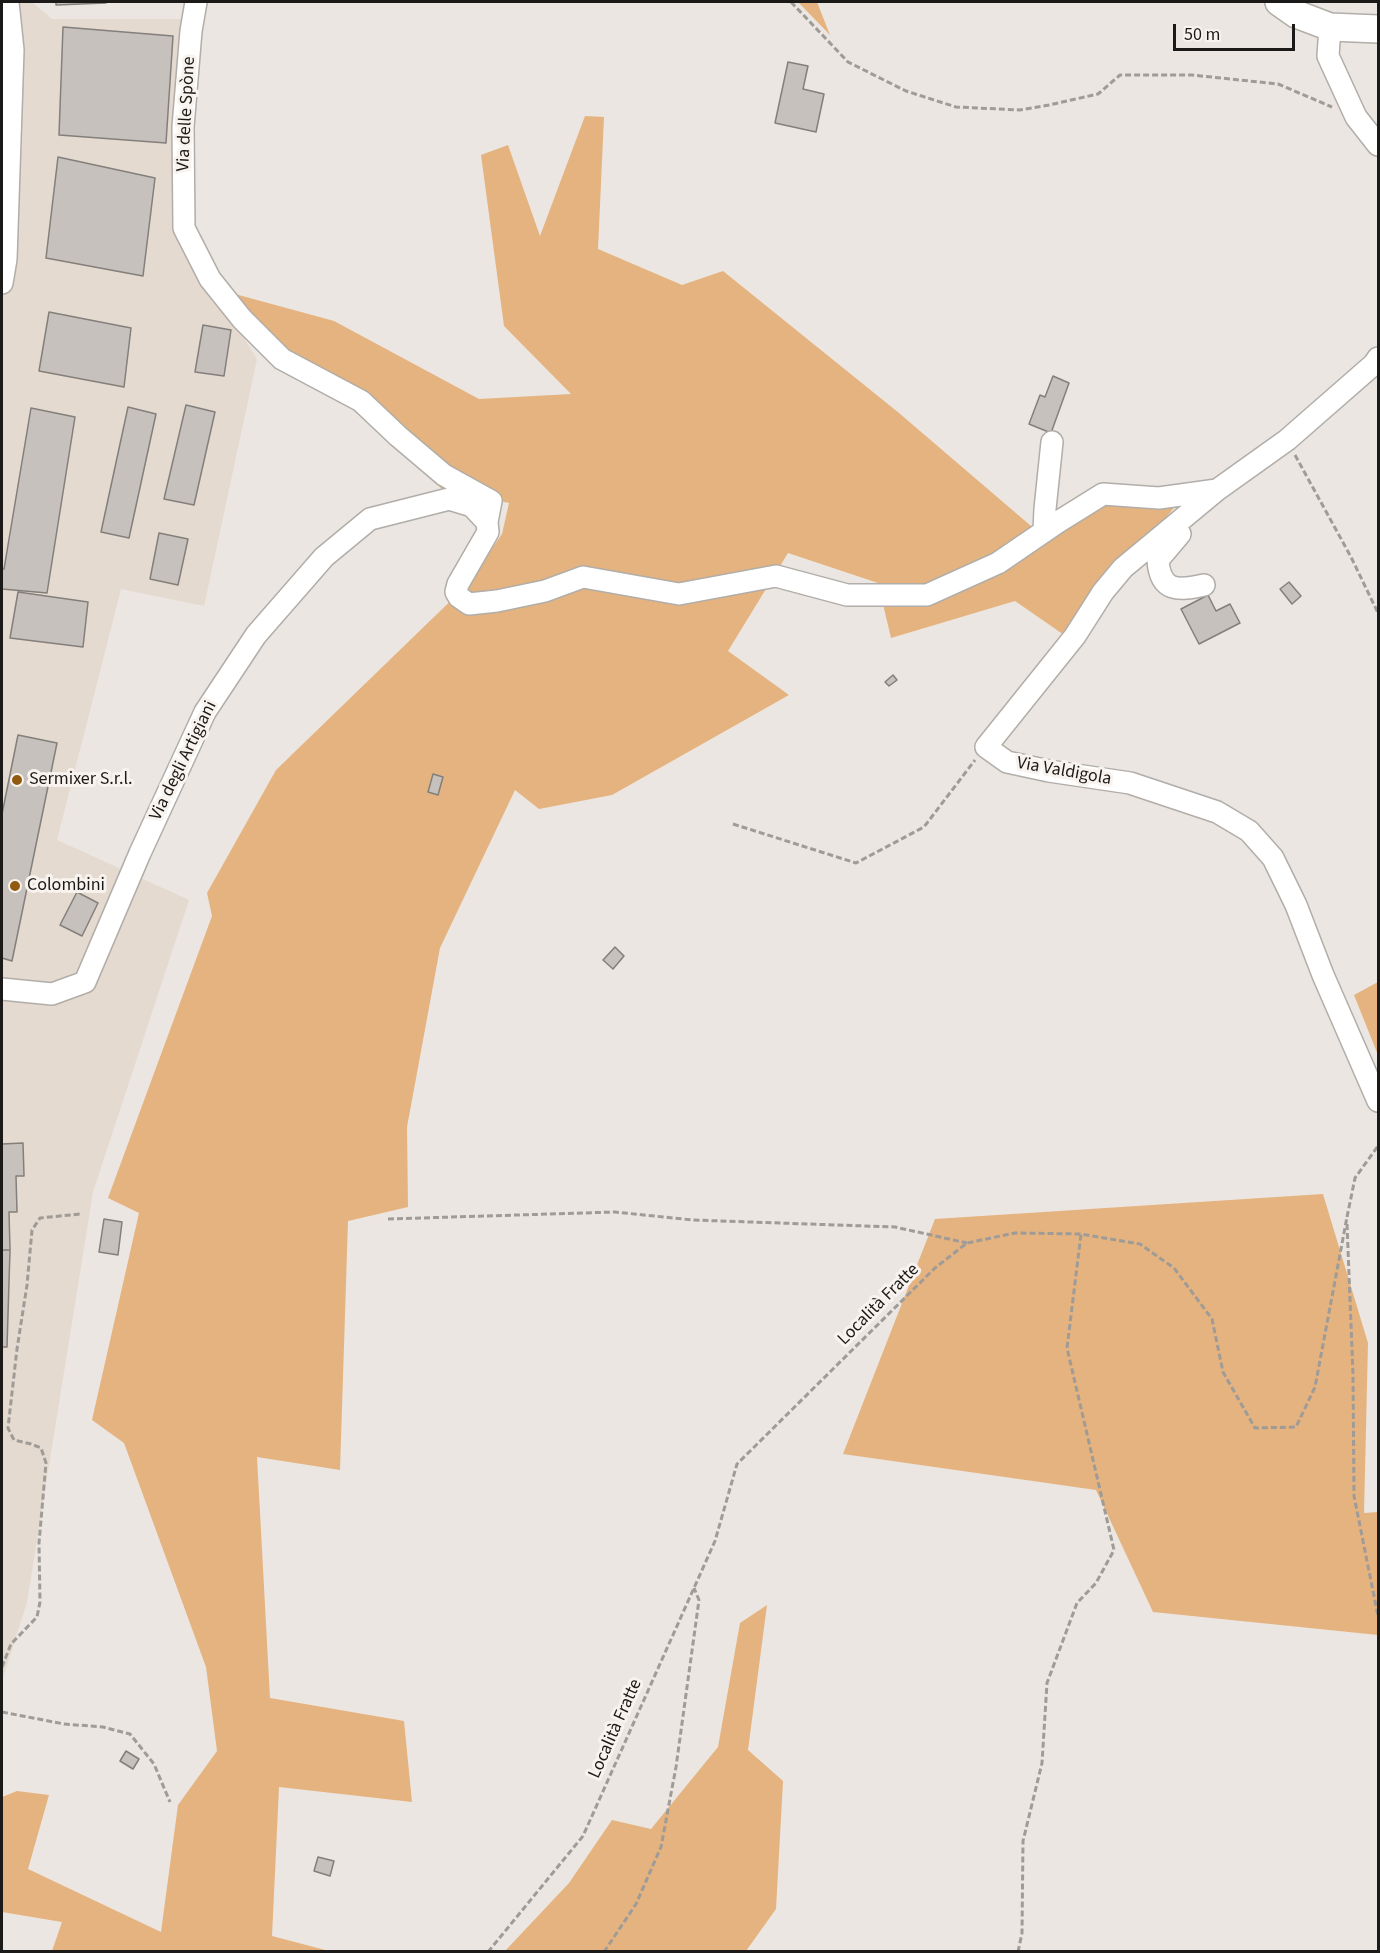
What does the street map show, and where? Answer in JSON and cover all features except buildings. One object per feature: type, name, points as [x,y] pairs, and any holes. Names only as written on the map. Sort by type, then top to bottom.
[{"type":"main road","points":[[1279,2],[1296,14],[1330,27],[1378,29]]},
{"type":"street","points":[[2,283],[6,259],[13,50],[8,2]]},
{"type":"street","name":"Via delle Spòne","points":[[196,2],[191,31],[183,127],[184,228],[210,279],[242,319],[282,359],[361,401],[444,475],[491,501],[487,522]]},
{"type":"street","points":[[1330,27],[1328,56],[1356,117],[1378,145]]},
{"type":"street","points":[[986,747],[1075,636],[1103,592],[1123,568],[1217,490],[1287,440],[1378,358]]},
{"type":"street","points":[[1044,531],[1052,442]]},
{"type":"street","points":[[487,522],[488,532],[458,584],[456,592],[469,604],[497,601],[544,591],[583,577],[679,594],[776,576],[847,595],[927,595],[998,563],[1103,494],[1159,498],[1217,490]]},
{"type":"street","points":[[1204,585],[1181,589],[1169,587],[1159,573],[1158,560],[1203,511],[1217,490]]},
{"type":"street","name":"Via degli Artigiani","points":[[2,989],[52,994],[85,982],[204,712],[256,634],[324,557],[370,519],[449,499],[472,506],[487,522]]},
{"type":"street","name":"Via Valdigola","points":[[986,747],[1007,762],[1049,771],[1130,783],[1217,812],[1249,831],[1273,858],[1296,905],[1323,975],[1378,1101]]},
{"type":"path","points":[[791,2],[848,62],[906,91],[956,107],[1020,110],[1098,94],[1120,75],[1192,75],[1278,84],[1356,117]]},
{"type":"path","points":[[1287,440],[1351,557],[1378,613]]},
{"type":"path","points":[[733,824],[856,863],[924,827],[986,747]]},
{"type":"path","points":[[1378,1146],[1355,1178],[1347,1216],[1353,1374],[1354,1496],[1378,1616]]},
{"type":"path","points":[[388,1219],[615,1212],[693,1220],[895,1227],[967,1243]]},
{"type":"path","points":[[2,1667],[11,1644],[38,1617],[40,1602],[39,1543],[46,1463],[41,1448],[14,1440],[8,1428],[32,1230],[40,1218],[80,1214]]},
{"type":"path","name":"Località Fratte","points":[[488,1952],[583,1836],[715,1540],[737,1464],[935,1268],[967,1243],[1015,1233],[1081,1234],[1140,1244],[1174,1268],[1212,1319],[1223,1372],[1255,1428],[1296,1427],[1315,1387],[1347,1216]]},
{"type":"path","points":[[1018,1952],[1022,1933],[1023,1841],[1042,1763],[1047,1683],[1077,1603],[1096,1583],[1114,1550],[1067,1348],[1081,1234]]},
{"type":"path","points":[[604,1952],[636,1904],[661,1847],[676,1767],[699,1600],[694,1588]]},
{"type":"path","points":[[2,1712],[64,1724],[103,1727],[130,1734],[154,1764],[170,1802]]},
{"type":"shaded area","points":[[2,2],[32,2],[52,19],[199,19],[179,237],[257,359],[204,606],[121,589],[57,840],[189,900],[93,1192],[27,1602],[2,1681]]},
{"type":"shaded area","points":[[798,2],[817,2],[830,35]]},
{"type":"shaded area","points":[[585,116],[604,117],[598,249],[682,285],[723,271],[899,413],[1045,538],[1104,498],[1178,503],[1067,637],[1015,601],[891,638],[878,583],[788,553],[728,651],[789,695],[612,795],[539,809],[515,790],[440,948],[407,1127],[408,1207],[348,1221],[340,1470],[257,1457],[270,1698],[404,1721],[412,1802],[279,1787],[272,1936],[329,1951],[52,1951],[62,1922],[2,1912],[2,1797],[17,1791],[49,1795],[28,1869],[161,1932],[178,1805],[217,1751],[206,1667],[124,1443],[92,1420],[139,1213],[108,1198],[212,916],[207,893],[276,770],[467,585],[502,534],[509,503],[442,489],[278,343],[235,294],[334,321],[479,399],[571,394],[504,326],[481,155],[508,145],[540,236]]},
{"type":"shaded area","points":[[1378,982],[1378,1055],[1354,995]]},
{"type":"shaded area","points":[[1323,1194],[1368,1343],[1364,1513],[1378,1512],[1378,1635],[1153,1612],[1096,1490],[843,1454],[935,1219]]},
{"type":"shaded area","points":[[767,1605],[748,1750],[783,1781],[776,1909],[746,1951],[505,1951],[569,1883],[612,1820],[651,1829],[718,1747],[740,1623]]},
{"type":"place","name":"Sermixer S.r.l.","points":[[17,780]]},
{"type":"place","name":"Colombini","points":[[15,886]]}]
